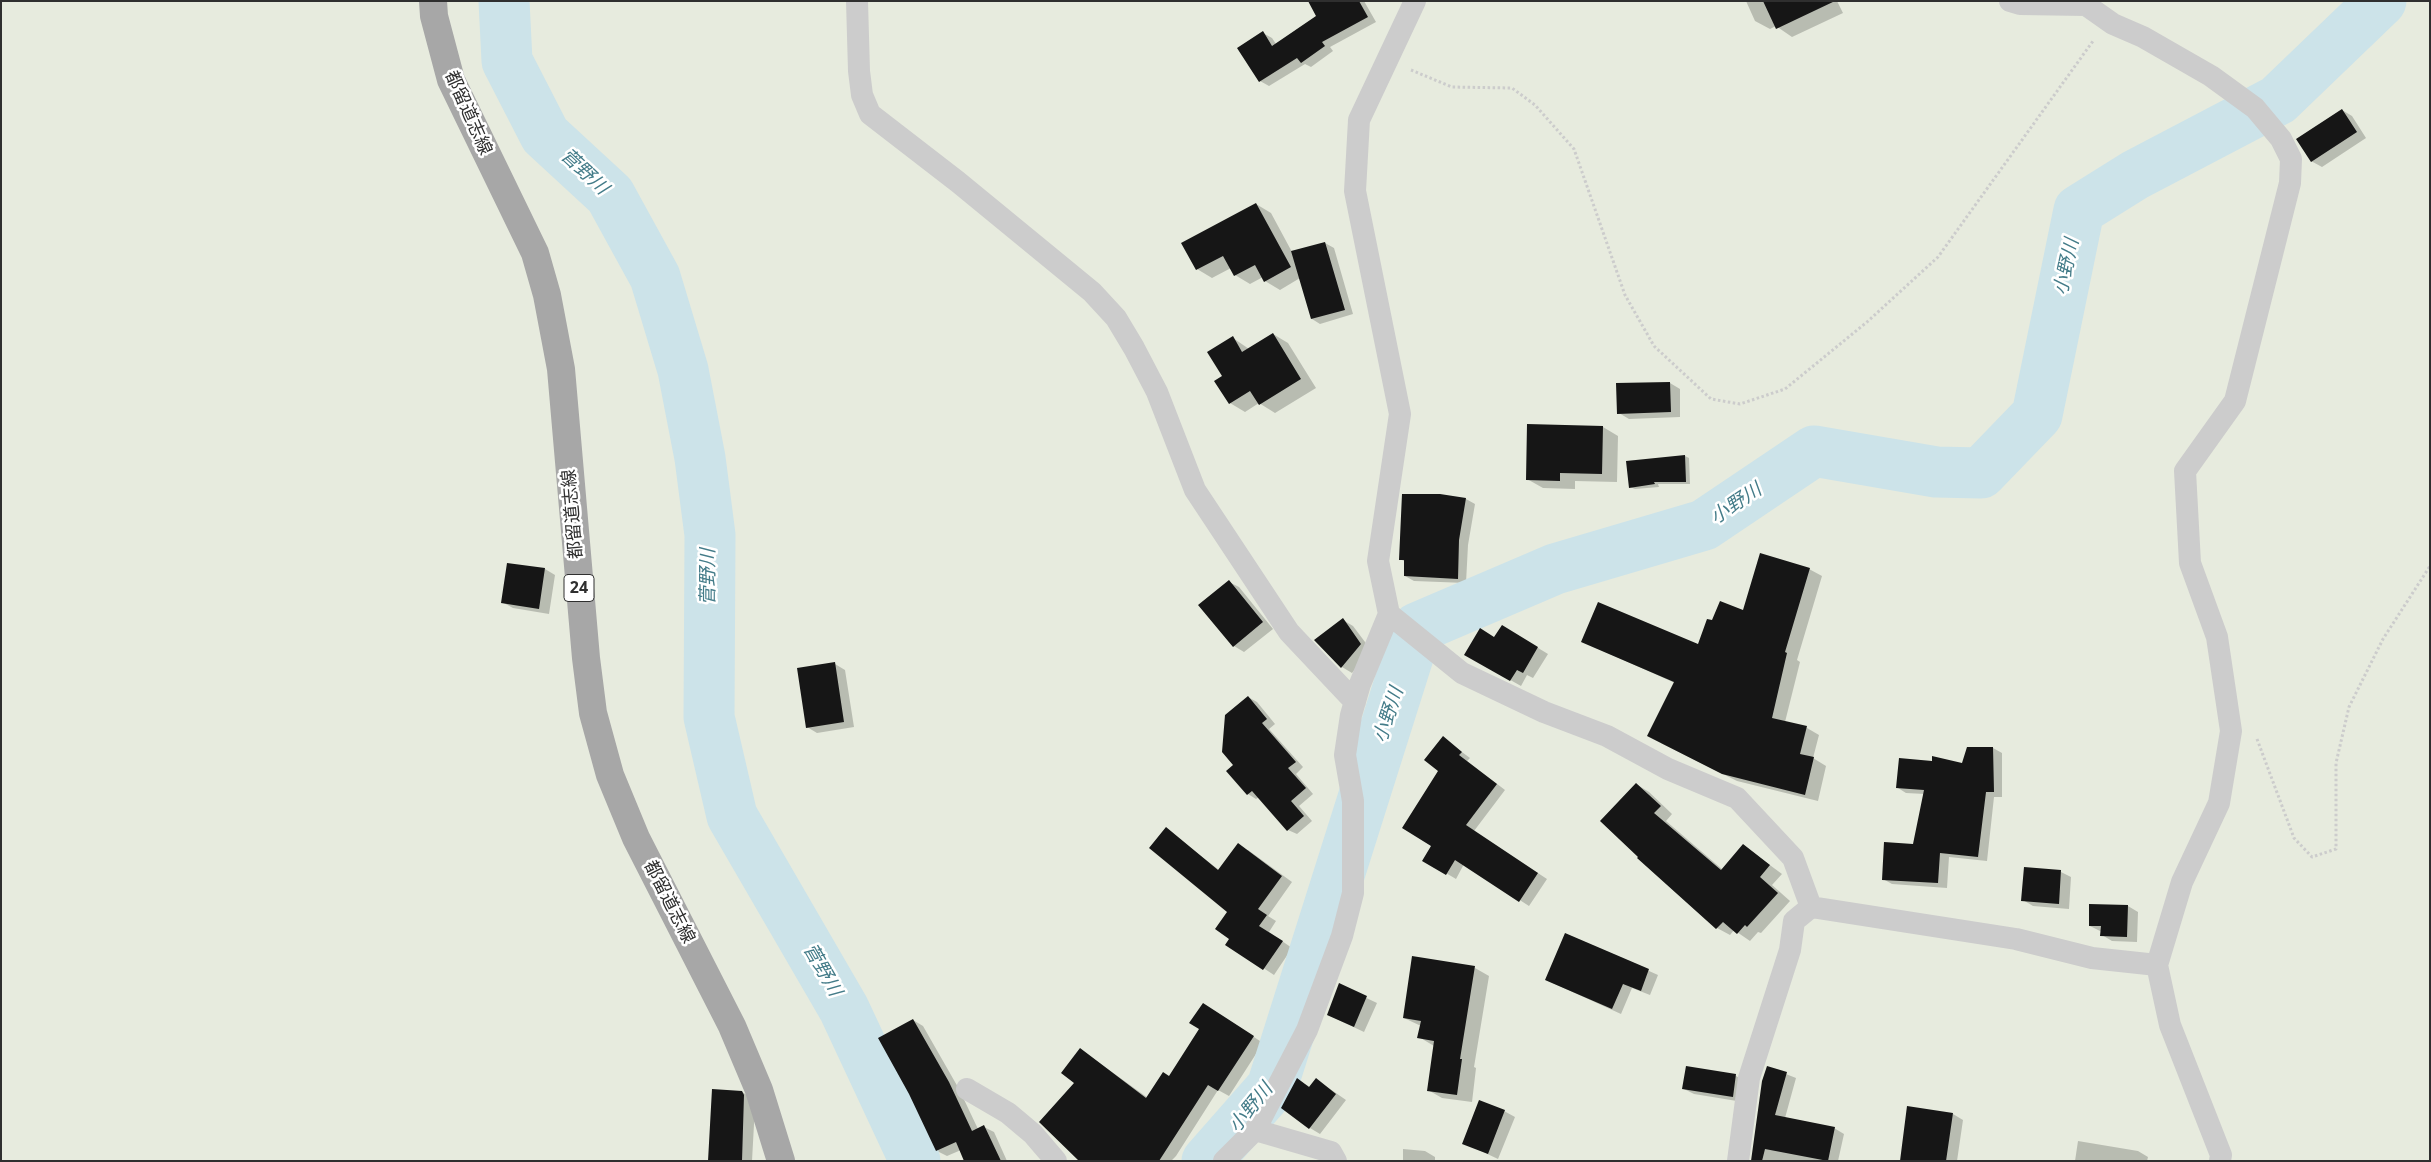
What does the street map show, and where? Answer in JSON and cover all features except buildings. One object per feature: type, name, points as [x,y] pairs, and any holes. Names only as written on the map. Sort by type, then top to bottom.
[{"type":"main road","name":"都留道志線","points":[[433,1],[434,16],[451,80],[535,253],[547,295],[561,369],[586,658],[593,713],[610,775],[636,838],[732,1026],[759,1090],[782,1161]]},
{"type":"street","points":[[857,1],[859,72],[862,95],[870,114],[958,182],[1092,292],[1116,318],[1157,392],[1195,490],[1290,632],[1355,702]]},
{"type":"street","points":[[1224,1161],[1255,1130],[1307,1030],[1342,936],[1353,893],[1353,801],[1345,755],[1355,702],[1390,614],[1378,561],[1400,414],[1355,191],[1359,120],[1415,1]]},
{"type":"street","points":[[2010,1],[2020,4],[2086,5],[2108,20],[2144,37],[2211,76],[2255,108],[2281,139],[2291,159],[2290,183],[2235,401],[2185,471],[2190,563],[2218,637],[2231,731],[2219,802],[2182,882],[2156,965],[2170,1025],[2220,1155],[2220,1161]]},
{"type":"street","points":[[1390,614],[1462,673],[1544,712],[1607,736],[1668,769],[1737,798],[1793,858],[1811,907]]},
{"type":"street","points":[[1738,1161],[1749,1078],[1790,950],[1794,921],[1811,907],[2016,939],[2092,958],[2156,965]]},
{"type":"street","points":[[967,1089],[1008,1113],[1033,1134],[1056,1161]]},
{"type":"street","points":[[1255,1130],[1331,1152],[1336,1161]]},
{"type":"path","points":[[1388,59],[1452,87],[1512,88],[1535,105],[1574,148],[1625,295],[1654,346],[1711,399],[1740,404],[1785,389],[1867,322],[1938,257],[2108,20]]},
{"type":"path","points":[[2231,731],[2254,729],[2294,838],[2312,857],[2336,849],[2336,763],[2349,707],[2383,639],[2430,566]]},
{"type":"shaded area","points":[[1,1],[2430,1],[2430,1161],[1,1161]]},
{"type":"waterway","name":"菅野川","points":[[504,1],[507,61],[545,135],[610,195],[655,277],[683,370],[700,458],[710,535],[709,717],[732,816],[844,1009],[915,1161]]},
{"type":"waterway","name":"小野川","points":[[1207,1161],[1272,1087],[1417,628],[1555,569],[1704,525],[1814,451],[1936,472],[1981,473],[2037,415],[2079,210],[2135,175],[2278,100],[2381,1]]}]
